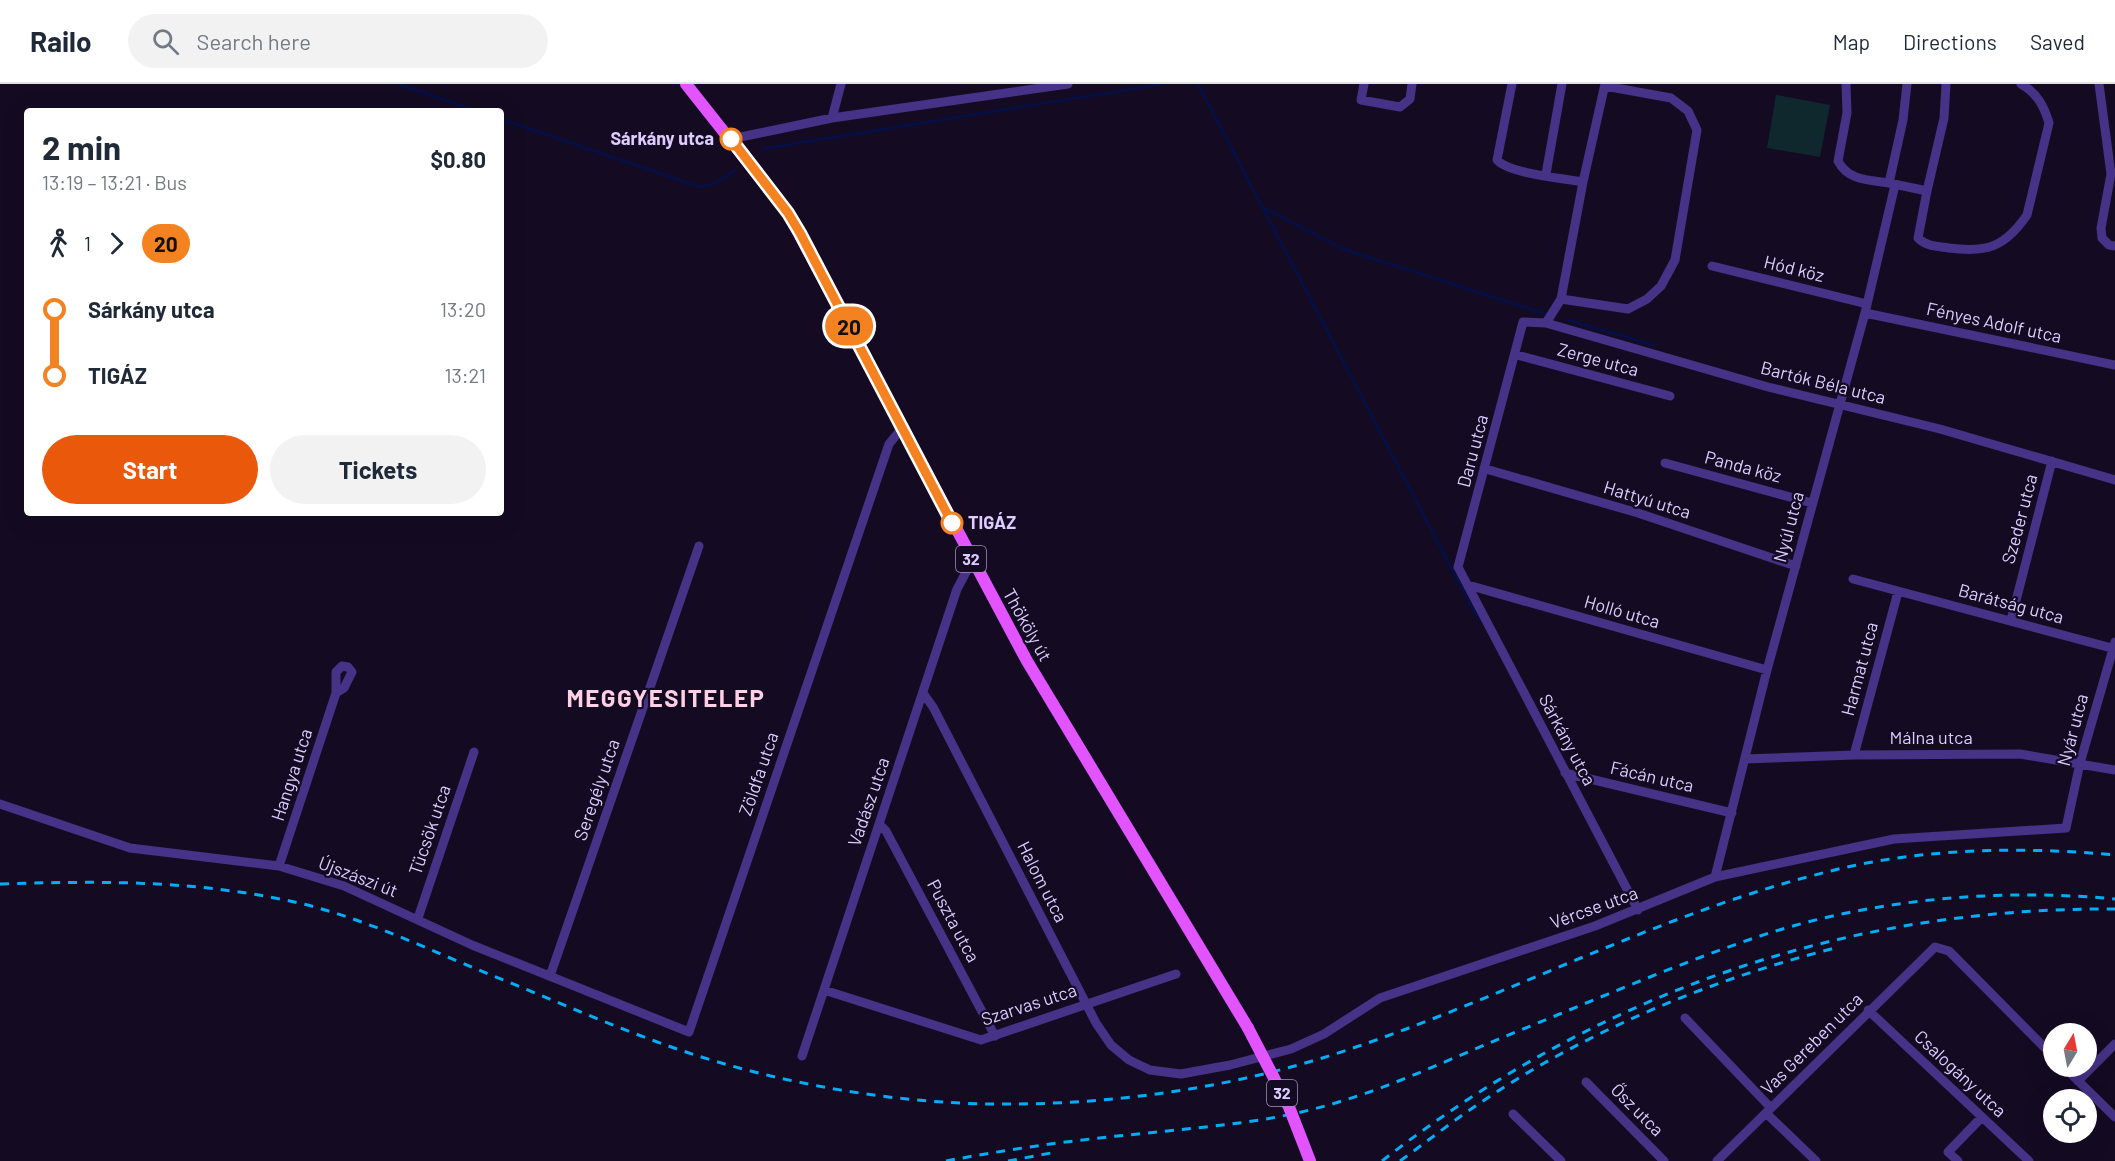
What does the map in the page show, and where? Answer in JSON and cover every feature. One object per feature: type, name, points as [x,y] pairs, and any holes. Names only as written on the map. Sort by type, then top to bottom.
[{"type":"main road","name":"Thököly út","points":[[686,84],[788,213],[1026,661],[1248,1028],[1289,1107],[1310,1161]]},
{"type":"street","points":[[832,118],[841,84]]},
{"type":"street","points":[[731,139],[832,118],[998,89],[1068,84]]},
{"type":"street","points":[[1364,84],[1361,100],[1400,107],[1410,99],[1412,84]]},
{"type":"street","points":[[1512,84],[1497,160],[1501,165],[1517,170],[1583,182]]},
{"type":"street","points":[[1546,174],[1562,84]]},
{"type":"street","points":[[1846,84],[1847,113],[1838,161],[1847,174],[1855,178],[1927,191]]},
{"type":"street","name":"Nyúl utca","points":[[1715,877],[1767,670],[1866,309],[1892,184],[1906,84]]},
{"type":"street","points":[[1946,84],[1944,118],[1918,238],[1929,245],[1984,250],[1996,245],[2020,224],[2030,204],[2049,123],[2045,109],[2037,97],[2022,84]]},
{"type":"street","points":[[2098,84],[2111,174],[2101,228],[2102,238],[2115,246]]},
{"type":"street","points":[[1546,323],[1561,299],[1583,182],[1605,85],[1671,98],[1688,111],[1698,130],[1675,260],[1661,286],[1647,299],[1628,309],[1561,299]]},
{"type":"street","name":"Hód köz","points":[[1712,266],[1866,309]]},
{"type":"street","name":"Fényes Adolf utca","points":[[1866,309],[2115,365]]},
{"type":"street","name":"Bartók Béla utca","points":[[1523,322],[1546,323],[1768,387],[1940,429],[2115,480]]},
{"type":"street","name":"Daru utca","points":[[1468,585],[1458,567],[1459,554],[1486,469],[1523,322]]},
{"type":"street","name":"Zerge utca","points":[[1516,355],[1670,396]]},
{"type":"street","name":"Zöldfa utca","points":[[689,1032],[889,444],[902,428]]},
{"type":"street","name":"Szeder utca","points":[[2011,620],[2052,461]]},
{"type":"street","name":"Panda köz","points":[[1665,463],[1812,503]]},
{"type":"street","name":"Hattyú utca","points":[[1486,469],[1638,513],[1796,566]]},
{"type":"street","name":"Seregély utca","points":[[550,976],[699,546]]},
{"type":"street","name":"Vadász utca","points":[[802,1056],[957,589],[972,561]]},
{"type":"street","name":"Barátság utca","points":[[1853,579],[2114,647]]},
{"type":"street","name":"Holló utca","points":[[1468,585],[1767,670]]},
{"type":"street","name":"Sárkány utca","points":[[1468,585],[1638,910]]},
{"type":"street","name":"Harmat utca","points":[[1854,755],[1898,592]]},
{"type":"street","name":"Nyár utca","points":[[2066,828],[2080,763],[2114,647]]},
{"type":"street","name":"Hangya utca","points":[[279,867],[336,693]]},
{"type":"street","name":"Halom utca","points":[[923,693],[933,707],[1096,1023],[1111,1045],[1129,1060],[1150,1070]]},
{"type":"street","name":"Tücsök utca","points":[[418,918],[474,752]]},
{"type":"street","name":"Málna utca","points":[[1745,759],[1854,755],[2020,754],[2115,770]]},
{"type":"street","name":"Fácán utca","points":[[1565,773],[1732,813]]},
{"type":"street","name":"Újszászi út","points":[[0,804],[130,848],[279,867],[344,886],[418,918],[472,945],[689,1032]]},
{"type":"street","name":"Puszta utca","points":[[879,824],[886,831],[995,1036]]},
{"type":"street","name":"Vércse utca","points":[[1150,1070],[1181,1074],[1292,1049],[1324,1034],[1380,998],[1638,910],[1715,877],[1894,839],[2066,828]]},
{"type":"street","name":"Vas Gereben utca","points":[[1717,1161],[1930,950],[1942,948],[1949,951],[2043,1046]]},
{"type":"street","name":"Szarvas utca","points":[[824,990],[981,1040],[1176,974]]},
{"type":"street","name":"Csalogány utca","points":[[1869,1010],[2029,1161]]},
{"type":"street","points":[[1686,1018],[1815,1161]]},
{"type":"street","points":[[2078,1081],[2115,1044]]},
{"type":"street","points":[[2074,1077],[2115,1117]]},
{"type":"street","name":"Ősz utca","points":[[1586,1082],[1664,1161]]},
{"type":"street","points":[[1513,1114],[1561,1161]]},
{"type":"street","points":[[1958,1161],[1948,1152],[1982,1117]]},
{"type":"green space","points":[[1776,95],[1830,105],[1820,157],[1767,148]]},
{"type":"waterway","points":[[398,84],[468,108]]},
{"type":"waterway","points":[[763,150],[1163,84]]},
{"type":"waterway","points":[[1198,84],[1478,619]]},
{"type":"waterway","points":[[504,120],[700,187],[716,183],[735,170]]},
{"type":"waterway","points":[[1266,209],[1343,249],[1549,315]]},
{"type":"waterway","points":[[1568,320],[1653,345]]},
{"type":"railway","points":[[0,884],[143,883],[249,893],[285,900],[364,923],[612,1025],[686,1052],[761,1074],[881,1096],[999,1104],[1135,1097],[1225,1082],[1313,1061],[1418,1024],[1725,902],[1788,882],[1852,866],[1949,852],[2016,850],[2115,855]]},
{"type":"railway","points":[[946,1161],[1066,1142],[1241,1123],[1316,1108],[1404,1079],[1632,984],[1728,947],[1803,923],[1846,913],[1891,905],[1981,896],[2071,896],[2115,899]]},
{"type":"railway","points":[[1382,1161],[1464,1102],[1549,1051],[1636,1007],[1727,972],[1820,944],[1916,924],[2014,912],[2115,909]]},
{"type":"railway","points":[[1400,1161],[1465,1113],[1516,1080],[1604,1032],[1696,992],[1743,975],[1839,947]]},
{"type":"railway","points":[[1008,1161],[1051,1153]]},
{"type":"bus line","name":"20","points":[[731,139],[788,213],[800,233],[952,523]]},
{"type":"place","name":"Sárkány utca","points":[[731,139]]},
{"type":"place","name":"TIGÁZ","points":[[952,523]]},
{"type":"district","name":"MEGGYESITELEP","points":[[666,699]]}]
